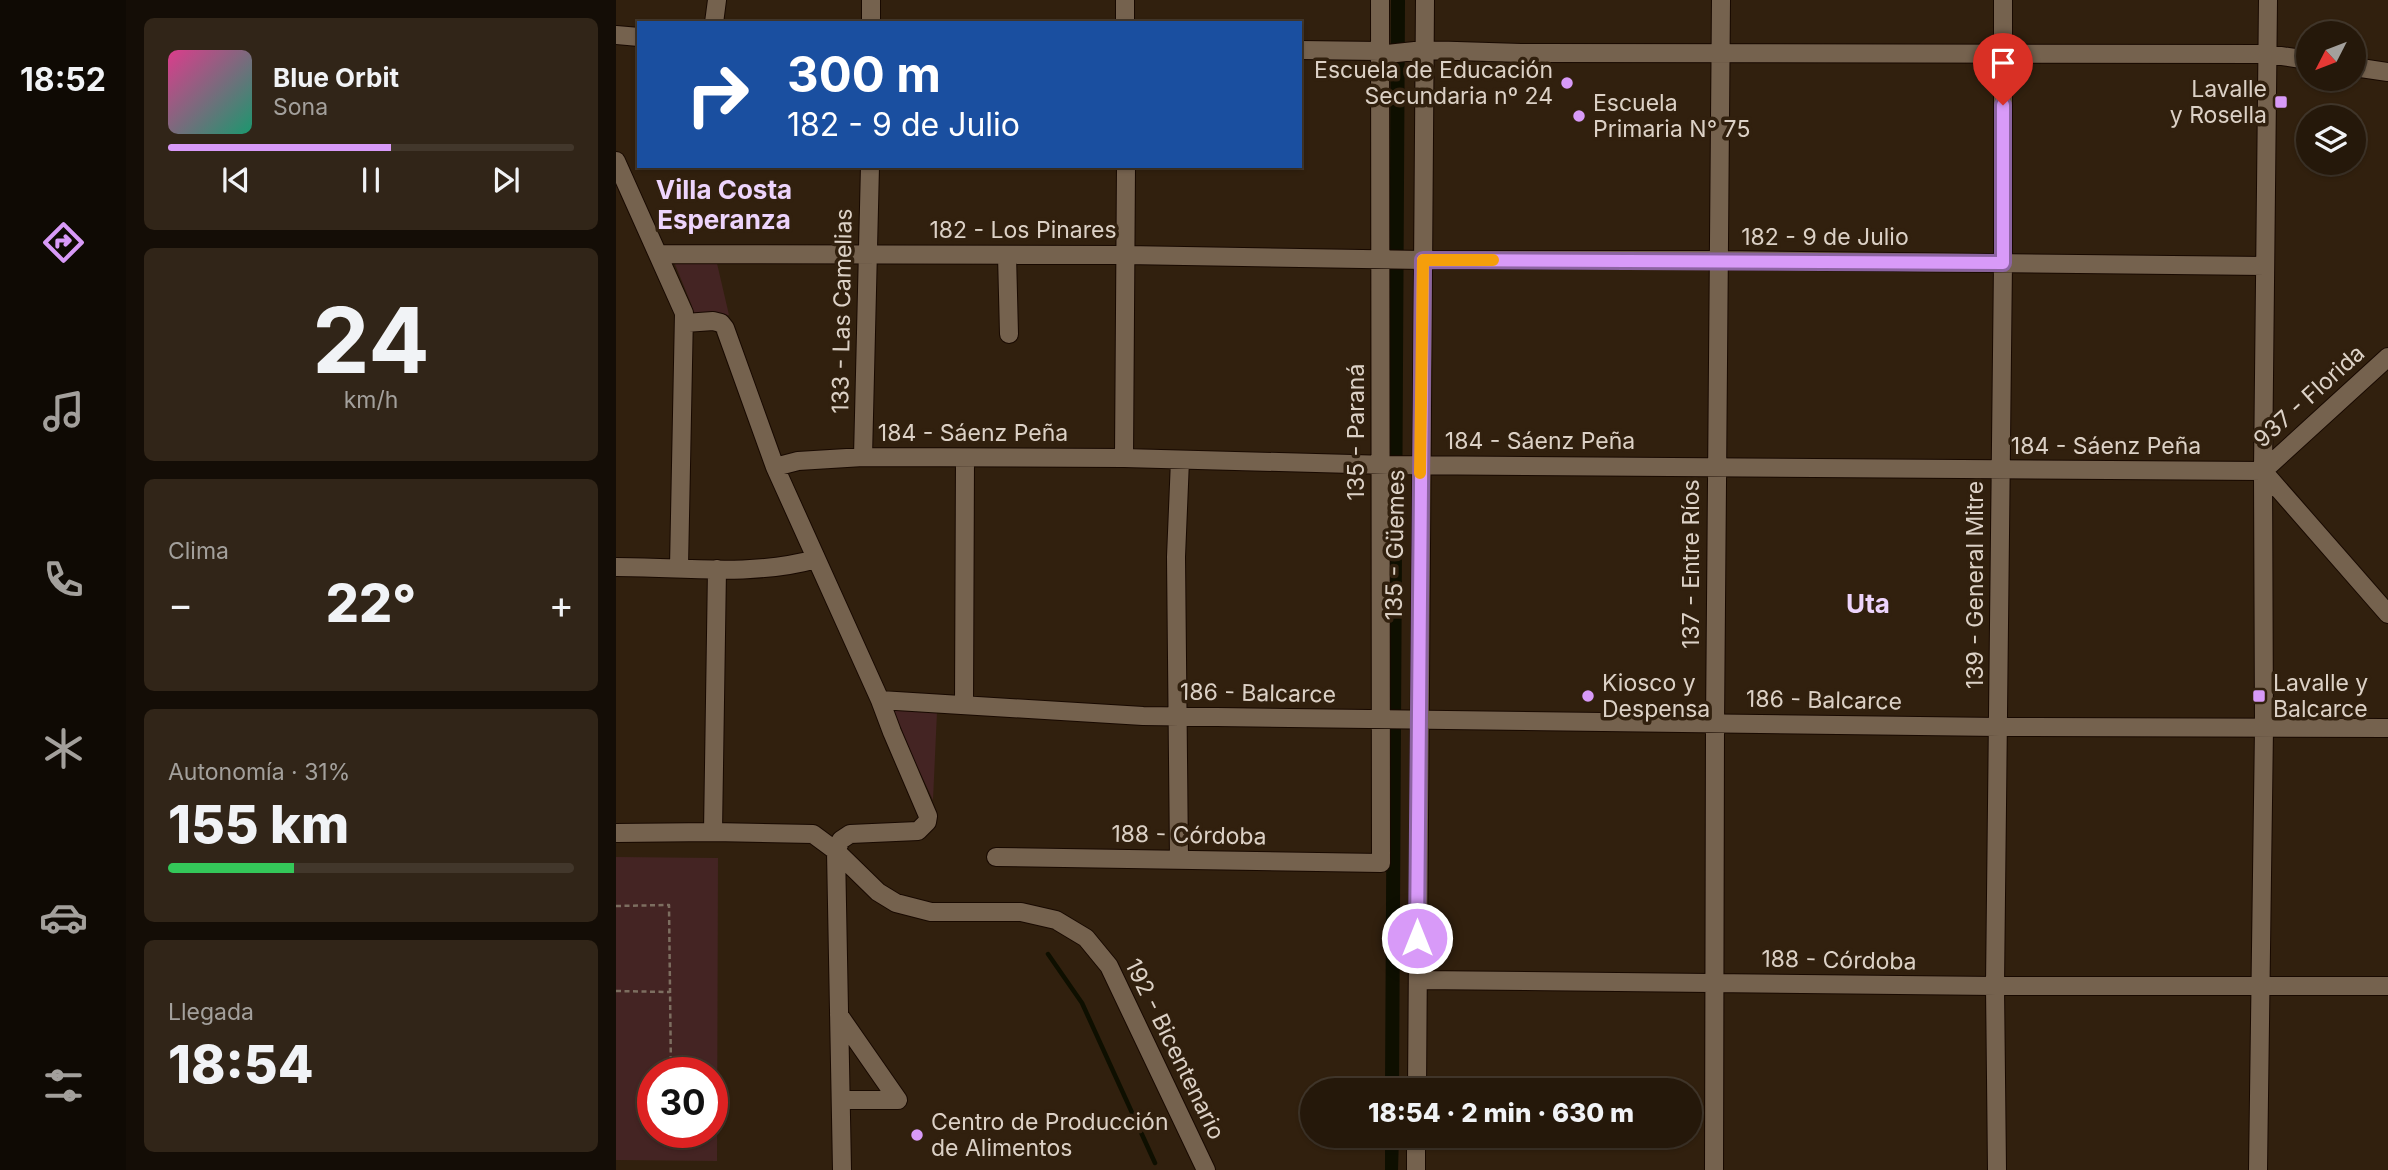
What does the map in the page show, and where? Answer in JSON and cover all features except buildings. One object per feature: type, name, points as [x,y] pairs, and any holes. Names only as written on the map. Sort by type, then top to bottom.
[{"type":"street","points":[[714,21],[717,0]]},
{"type":"street","points":[[871,21],[872,0]]},
{"type":"street","points":[[1125,0],[1125,21]]},
{"type":"street","name":"135 - Paraná","points":[[1380,0],[1383,53],[1385,464],[1381,863]]},
{"type":"street","name":"135 - Güemes","points":[[1417,1078],[1414,464],[1419,260],[1418,51],[1425,0]]},
{"type":"street","name":"137 - Entre Ríos","points":[[1714,1170],[1721,0]]},
{"type":"street","name":"139 - General Mitre","points":[[1997,1170],[1995,986],[2003,263],[2003,0]]},
{"type":"street","points":[[2258,1170],[2269,0]]},
{"type":"street","points":[[616,35],[637,37]]},
{"type":"street","points":[[1302,50],[1383,53],[2268,54],[2296,58]]},
{"type":"street","points":[[2366,69],[2388,72]]},
{"type":"street","points":[[616,161],[624,197],[660,254],[679,298],[685,323],[679,567]]},
{"type":"street","name":"133 - Las Camelias","points":[[863,457],[870,168]]},
{"type":"street","points":[[1124,458],[1125,168]]},
{"type":"street","name":"182 - Los Pinares","points":[[660,254],[1007,254],[1383,259]]},
{"type":"street","points":[[1007,254],[1009,334]]},
{"type":"street","name":"182 - 9 de Julio","points":[[1383,259],[2265,266]]},
{"type":"street","points":[[685,323],[713,320],[722,323],[775,467],[880,700],[928,816],[924,827],[911,833],[850,834],[841,840],[836,851],[842,1170]]},
{"type":"street","name":"937 - Florida","points":[[2263,471],[2388,357]]},
{"type":"street","name":"184 - Sáenz Peña","points":[[775,467],[798,461],[863,457],[2263,471]]},
{"type":"street","points":[[964,705],[965,459]]},
{"type":"street","points":[[1180,460],[1176,557],[1180,859]]},
{"type":"street","points":[[2263,471],[2388,614]]},
{"type":"street","points":[[616,567],[789,567],[816,559]]},
{"type":"street","points":[[713,832],[717,569]]},
{"type":"street","name":"186 - Balcarce","points":[[880,700],[1143,716],[1999,727],[2388,728]]},
{"type":"street","points":[[616,833],[813,834],[836,851]]},
{"type":"street","name":"192 - Bicentenario","points":[[836,851],[863,879],[896,903],[931,912],[1021,912],[1039,915],[1056,920],[1086,938],[1099,951],[1121,986],[1206,1170]]},
{"type":"street","name":"188 - Córdoba","points":[[996,858],[1381,863]]},
{"type":"street","name":"188 - Córdoba","points":[[1418,980],[1995,986],[2388,986]]},
{"type":"street","points":[[839,1015],[898,1100],[841,1100]]},
{"type":"street","points":[[1416,1148],[1416,1170]]},
{"type":"path","points":[[616,905],[669,905],[671,1057]]},
{"type":"path","points":[[616,991],[670,992]]},
{"type":"shaded area","points":[[1391,0],[1405,0],[1399,1078],[1385,1078]]},
{"type":"shaded area","points":[[672,257],[716,259],[729,315],[691,320],[692,306]]},
{"type":"shaded area","points":[[889,707],[937,712],[933,800]]},
{"type":"shaded area","points":[[616,857],[718,858],[717,1057],[637,1057],[637,1148],[717,1148],[717,1161],[616,1160]]},
{"type":"shaded area","points":[[1385,1148],[1399,1148],[1398,1170],[1385,1170]]},
{"type":"waterway","points":[[1048,954],[1082,1003],[1155,1163]]},
{"type":"slow traffic","points":[[1420,473],[1423,260],[1493,260]]},
{"type":"place","name":"Escuela de Educación Secundaria nº 24","points":[[1567,83]]},
{"type":"place","name":"Lavalle y Rosella","points":[[2281,102]]},
{"type":"place","name":"Escuela Primaria N° 75","points":[[1579,116]]},
{"type":"place","name":"Kiosco y Despensa","points":[[1588,696]]},
{"type":"place","name":"Lavalle y Balcarce","points":[[2259,696]]},
{"type":"place","name":"Centro de Producción de Alimentos","points":[[917,1135]]},
{"type":"district","name":"Villa Costa Esperanza","points":[[724,204]]},
{"type":"district","name":"Uta","points":[[1868,604]]},
{"type":"route","points":[[1417,938],[1423,260],[2003,263],[2003,105]]}]
